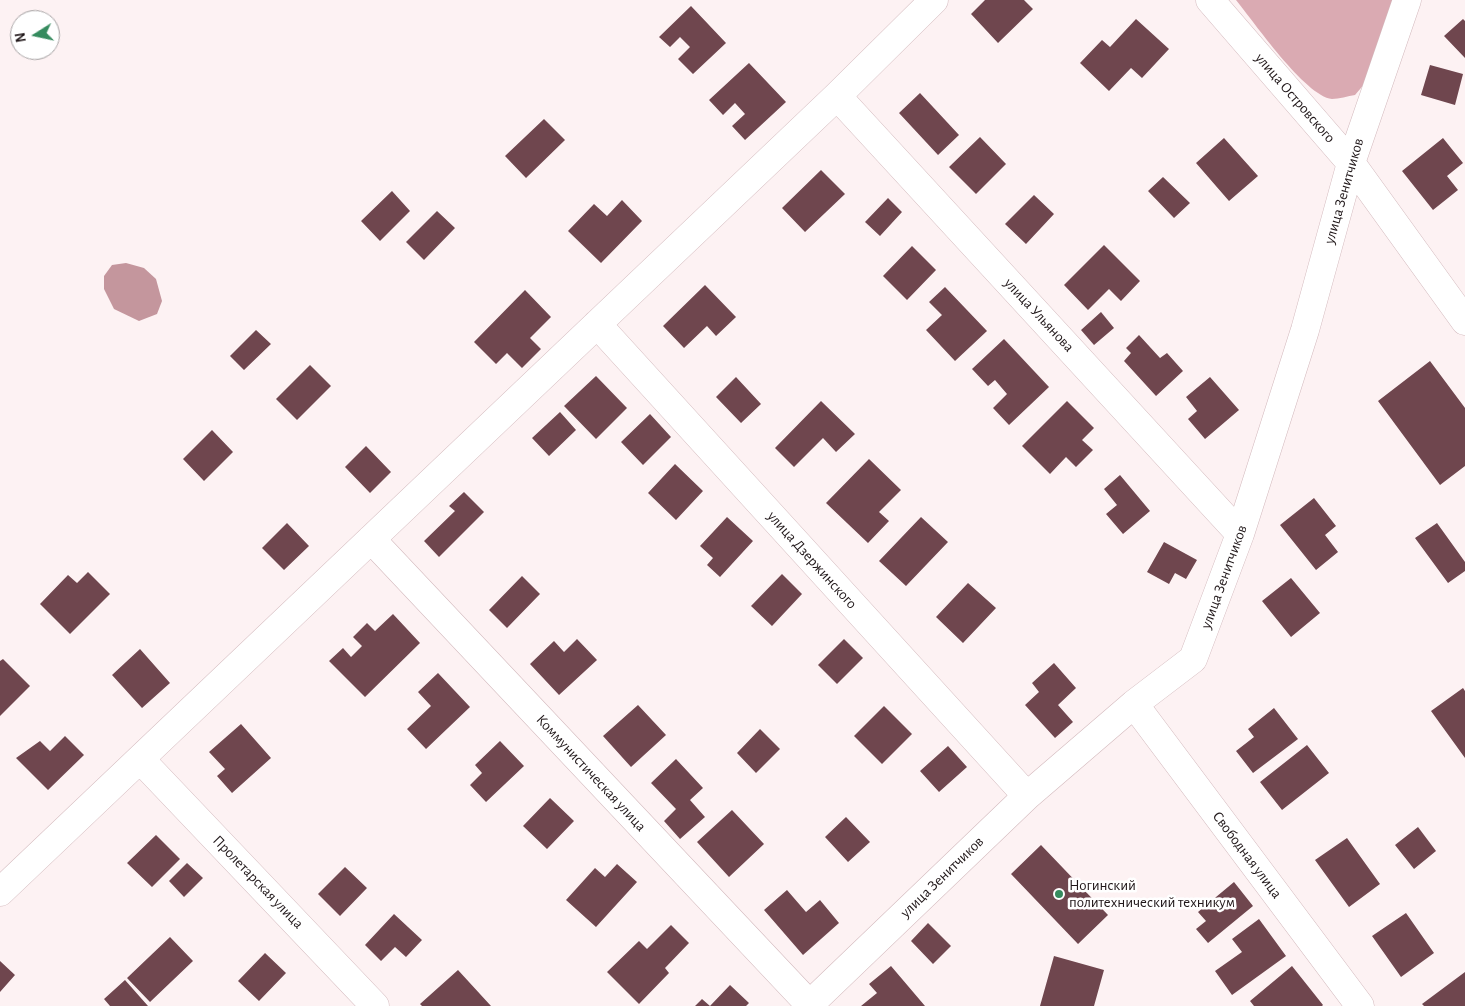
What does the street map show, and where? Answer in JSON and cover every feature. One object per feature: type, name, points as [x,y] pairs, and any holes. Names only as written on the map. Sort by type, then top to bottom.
[{"type":"street","points":[[0,892],[837,96],[934,0]]},
{"type":"street","name":"улица Островского","points":[[1210,0],[1351,163],[1465,321]]},
{"type":"street","name":"улица Зенитчиков","points":[[809,1006],[1027,796],[1134,704],[1193,659],[1240,534],[1306,330],[1351,163],[1407,0]]},
{"type":"street","name":"улица Ульянова","points":[[837,96],[1240,534]]},
{"type":"street","name":"улица Дзержинского","points":[[597,324],[1027,796]]},
{"type":"street","name":"Коммунистическая улица","points":[[371,539],[809,1006]]},
{"type":"street","name":"Свободная улица","points":[[1134,704],[1360,1006]]},
{"type":"street","name":"Пролетарская улица","points":[[140,758],[375,1006]]},
{"type":"shaded area","points":[[1236,0],[1397,0],[1366,82],[1355,95],[1332,99],[1321,95],[1295,72]]},
{"type":"shaded area","points":[[126,263],[144,268],[156,279],[162,301],[157,314],[139,321],[114,309],[104,289],[104,276],[112,265]]},
{"type":"building","points":[[985,0],[1024,0],[1033,9],[998,43],[971,14]]},
{"type":"building","points":[[691,6],[726,43],[693,74],[678,59],[690,47],[680,37],[670,47],[659,37]]},
{"type":"building","points":[[1136,19],[1169,49],[1142,78],[1131,68],[1109,91],[1080,63],[1102,40],[1110,47]]},
{"type":"building","points":[[1463,19],[1465,21],[1465,58],[1444,36]]},
{"type":"building","points":[[749,63],[786,102],[745,140],[732,126],[745,114],[735,103],[723,115],[709,100]]},
{"type":"building","points":[[1430,65],[1463,74],[1455,105],[1421,95]]},
{"type":"building","points":[[920,93],[959,135],[938,155],[899,113]]},
{"type":"building","points":[[544,119],[565,140],[526,178],[505,156]]},
{"type":"building","points":[[980,137],[1006,164],[976,194],[949,167]]},
{"type":"building","points":[[1224,138],[1258,176],[1229,201],[1196,163]]},
{"type":"building","points":[[1443,138],[1463,163],[1447,176],[1458,190],[1433,210],[1402,171]]},
{"type":"building","points":[[821,170],[845,194],[805,232],[782,208]]},
{"type":"building","points":[[1163,177],[1190,203],[1174,218],[1148,191]]},
{"type":"building","points":[[392,191],[410,211],[380,241],[361,221]]},
{"type":"building","points":[[1034,195],[1054,214],[1026,244],[1005,224]]},
{"type":"building","points":[[888,198],[902,212],[880,236],[865,222]]},
{"type":"building","points":[[622,200],[642,221],[601,263],[568,231],[594,204],[607,216]]},
{"type":"building","points":[[437,211],[455,228],[424,260],[406,242]]},
{"type":"building","points":[[1104,245],[1140,281],[1121,301],[1109,289],[1088,310],[1064,285]]},
{"type":"building","points":[[912,246],[936,270],[907,300],[883,276]]},
{"type":"building","points":[[705,285],[736,317],[716,336],[707,326],[684,348],[663,326]]},
{"type":"building","points":[[945,287],[987,331],[955,361],[926,330],[942,315],[929,302]]},
{"type":"building","points":[[525,290],[551,317],[530,338],[541,349],[522,368],[507,353],[496,364],[474,342]]},
{"type":"building","points":[[1101,312],[1114,328],[1094,345],[1081,330]]},
{"type":"building","points":[[256,330],[271,344],[244,370],[230,356]]},
{"type":"building","points":[[1139,335],[1160,358],[1167,353],[1183,371],[1156,396],[1124,361],[1131,353],[1126,348]]},
{"type":"building","points":[[1004,339],[1049,387],[1009,425],[993,408],[1007,394],[995,380],[988,386],[972,369]]},
{"type":"building","points":[[1430,361],[1465,408],[1465,466],[1440,485],[1378,401]]},
{"type":"building","points":[[310,365],[331,386],[297,420],[276,399]]},
{"type":"building","points":[[596,376],[627,408],[596,439],[564,406]]},
{"type":"building","points":[[736,377],[761,404],[741,423],[716,397]]},
{"type":"building","points":[[1210,377],[1239,410],[1205,439],[1188,419],[1197,411],[1186,397]]},
{"type":"building","points":[[821,401],[855,434],[836,452],[823,438],[794,467],[775,448]]},
{"type":"building","points":[[1067,401],[1094,428],[1082,440],[1093,450],[1076,467],[1066,457],[1050,474],[1022,446]]},
{"type":"building","points":[[560,412],[576,430],[549,456],[532,438]]},
{"type":"building","points":[[650,414],[671,437],[643,465],[621,442]]},
{"type":"building","points":[[212,430],[233,452],[204,481],[183,459]]},
{"type":"building","points":[[366,446],[391,472],[370,493],[345,467]]},
{"type":"building","points":[[869,459],[901,490],[879,512],[889,521],[868,543],[826,503]]},
{"type":"building","points":[[675,464],[703,491],[676,520],[648,493]]},
{"type":"building","points":[[1120,475],[1150,511],[1123,534],[1106,514],[1117,505],[1104,489]]},
{"type":"building","points":[[464,492],[484,512],[439,557],[424,541],[455,511],[449,506]]},
{"type":"building","points":[[1314,498],[1336,526],[1325,535],[1338,552],[1316,570],[1280,525]]},
{"type":"building","points":[[727,517],[753,541],[720,577],[707,565],[713,558],[700,546]]},
{"type":"building","points":[[921,517],[948,542],[906,586],[879,561]]},
{"type":"building","points":[[287,523],[309,546],[284,570],[262,548]]},
{"type":"building","points":[[1437,523],[1465,562],[1465,571],[1448,583],[1415,538]]},
{"type":"building","points":[[1164,542],[1197,560],[1186,579],[1175,573],[1169,584],[1147,572]]},
{"type":"building","points":[[88,572],[110,594],[70,634],[40,604],[68,575],[77,583]]},
{"type":"building","points":[[782,574],[802,594],[772,626],[751,606]]},
{"type":"building","points":[[522,576],[540,594],[507,628],[489,610]]},
{"type":"building","points":[[1291,578],[1320,613],[1291,637],[1262,601]]},
{"type":"building","points":[[968,583],[996,608],[963,643],[936,617]]},
{"type":"building","points":[[393,614],[420,643],[365,697],[329,661],[343,648],[351,657],[362,646],[353,637],[367,623],[375,631]]},
{"type":"building","points":[[577,639],[597,660],[559,695],[530,664],[554,641],[564,652]]},
{"type":"building","points":[[844,639],[863,658],[837,684],[818,665]]},
{"type":"building","points":[[140,649],[170,683],[142,708],[112,675]]},
{"type":"building","points":[[3,659],[30,686],[0,716],[0,661]]},
{"type":"building","points":[[1054,663],[1076,688],[1058,705],[1073,722],[1055,738],[1025,705],[1039,692],[1032,683]]},
{"type":"building","points":[[438,673],[470,707],[426,749],[407,729],[431,706],[418,692]]},
{"type":"building","points":[[1463,688],[1465,691],[1465,758],[1431,711]]},
{"type":"building","points":[[638,705],[666,735],[631,767],[603,736]]},
{"type":"building","points":[[884,706],[912,734],[882,764],[854,736]]},
{"type":"building","points":[[1274,708],[1298,739],[1253,773],[1236,751],[1254,737],[1248,729]]},
{"type":"building","points":[[241,724],[271,758],[232,793],[217,776],[225,769],[209,752]]},
{"type":"building","points":[[760,729],[780,749],[756,773],[737,753]]},
{"type":"building","points":[[65,736],[84,755],[48,790],[16,758],[40,741],[50,751]]},
{"type":"building","points":[[500,741],[524,766],[486,802],[470,785],[482,773],[475,765]]},
{"type":"building","points":[[1307,745],[1329,773],[1282,810],[1260,782]]},
{"type":"building","points":[[948,746],[967,767],[939,792],[920,771]]},
{"type":"building","points":[[676,759],[703,788],[690,800],[705,817],[680,839],[664,821],[676,809],[651,783]]},
{"type":"building","points":[[550,798],[574,821],[547,849],[523,826]]},
{"type":"building","points":[[732,810],[764,844],[729,877],[697,842]]},
{"type":"building","points":[[846,817],[870,842],[848,862],[825,837]]},
{"type":"building","points":[[1418,827],[1436,851],[1414,869],[1395,845]]},
{"type":"building","points":[[156,835],[180,859],[152,887],[127,863]]},
{"type":"building","points":[[1347,838],[1380,884],[1349,907],[1315,860]]},
{"type":"building","name":"Ногинский политехнический техникум","points":[[1041,845],[1108,915],[1078,944],[1011,874]]},
{"type":"building","points":[[187,863],[203,878],[184,897],[169,881]]},
{"type":"building","points":[[617,864],[637,882],[596,927],[566,900],[595,868],[605,877]]},
{"type":"building","points":[[345,867],[367,888],[340,916],[318,894]]},
{"type":"building","points":[[1234,882],[1253,906],[1208,943],[1196,929],[1206,921],[1198,912]]},
{"type":"building","points":[[787,890],[806,912],[820,900],[839,923],[803,955],[764,910]]},
{"type":"building","points":[[1406,913],[1434,953],[1401,977],[1372,936]]},
{"type":"building","points":[[394,914],[422,940],[406,957],[395,947],[381,961],[365,945]]},
{"type":"building","points":[[1259,919],[1286,956],[1232,995],[1215,971],[1242,952],[1232,939]]},
{"type":"building","points":[[928,923],[951,946],[933,964],[911,941]]},
{"type":"building","points":[[671,925],[689,943],[665,968],[669,973],[639,1004],[607,972],[639,941],[647,949]]},
{"type":"building","points":[[170,937],[193,961],[150,1002],[127,978]]},
{"type":"building","points":[[265,953],[286,973],[259,1001],[238,981]]},
{"type":"building","points":[[1054,956],[1104,970],[1094,1006],[1040,1006]]},
{"type":"building","points":[[0,961],[15,975],[0,992]]},
{"type":"building","points":[[891,966],[925,1006],[861,1006],[877,993],[869,984]]},
{"type":"building","points":[[1292,966],[1323,1005],[1254,1006],[1250,1001]]},
{"type":"building","points":[[458,970],[491,1006],[422,1006],[420,1004]]},
{"type":"building","points":[[1465,972],[1465,1006],[1424,1006],[1422,1004]]},
{"type":"building","points":[[125,980],[148,1006],[110,1006],[104,999]]},
{"type":"building","points":[[730,985],[749,1003],[746,1006],[710,1006]]},
{"type":"building","points":[[702,999],[710,1006],[695,1006]]},
{"type":"place","name":"Ногинский политехнический техникум","points":[[1059,894]]}]
